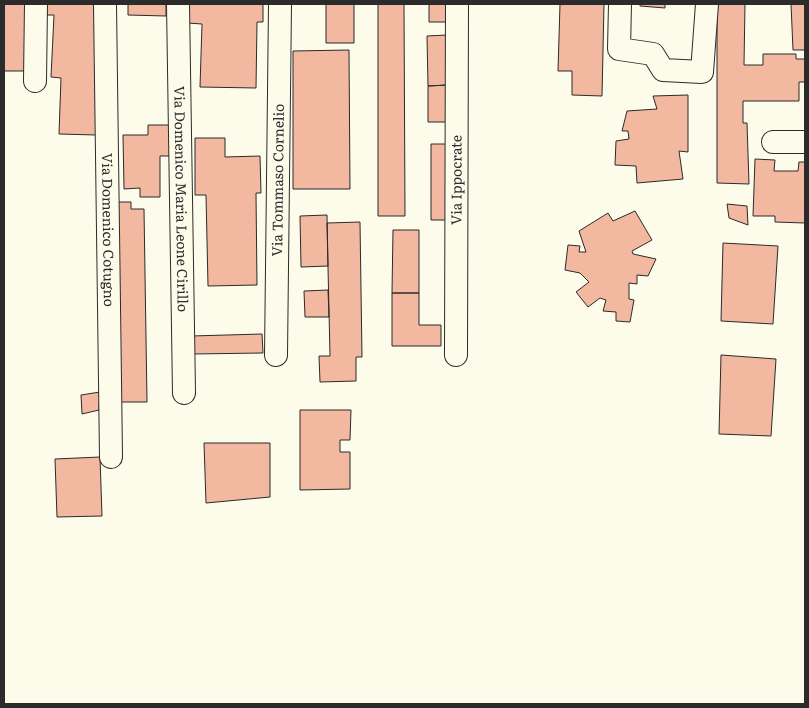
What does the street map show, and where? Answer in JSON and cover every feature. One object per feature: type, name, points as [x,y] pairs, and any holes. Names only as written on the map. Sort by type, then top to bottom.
[{"type":"street","points":[[35,81],[36,4]]},
{"type":"street","name":"Via Domenico Cotugno","points":[[105,4],[111,457]]},
{"type":"street","name":"Via Domenico Maria Leone Cirillo","points":[[178,4],[184,393]]},
{"type":"street","name":"Via Tommaso Cornelio","points":[[276,355],[280,4]]},
{"type":"street","name":"Via Ippocrate","points":[[456,355],[457,4]]},
{"type":"street","points":[[620,4],[619,49],[653,54],[663,70],[702,72],[707,4]]},
{"type":"street","points":[[773,142],[805,142]]},
{"type":"building","points":[[4,4],[28,4],[29,71],[4,71]]},
{"type":"building","points":[[42,4],[100,4],[96,135],[59,134],[61,78],[51,77],[54,15],[42,15]]},
{"type":"building","points":[[128,4],[166,4],[166,16],[128,15]]},
{"type":"building","points":[[187,4],[263,4],[263,22],[257,22],[256,88],[200,87],[202,24],[187,23]]},
{"type":"building","points":[[326,4],[354,4],[354,43],[326,43]]},
{"type":"building","points":[[378,4],[404,4],[405,216],[378,216]]},
{"type":"building","points":[[429,4],[448,4],[448,22],[429,22]]},
{"type":"building","points":[[560,4],[604,4],[602,96],[572,95],[572,71],[558,71]]},
{"type":"building","points":[[640,4],[665,4],[665,8],[640,6]]},
{"type":"building","points":[[717,4],[745,4],[744,65],[763,65],[763,54],[796,54],[796,59],[805,59],[805,82],[799,82],[799,101],[743,101],[743,123],[747,123],[749,184],[717,183]]},
{"type":"building","points":[[791,4],[805,4],[805,50],[793,50]]},
{"type":"building","points":[[447,35],[448,85],[428,86],[427,36]]},
{"type":"building","points":[[349,50],[350,189],[293,189],[293,51]]},
{"type":"building","points":[[447,85],[448,122],[428,122],[428,86]]},
{"type":"building","points":[[688,95],[688,152],[679,151],[683,179],[637,183],[636,166],[615,165],[616,141],[629,139],[628,131],[622,131],[627,111],[657,109],[653,96]]},
{"type":"building","points":[[148,125],[171,125],[171,156],[160,156],[160,197],[140,197],[140,188],[124,189],[123,135],[148,135]]},
{"type":"building","points":[[195,138],[225,138],[225,157],[260,156],[261,193],[256,193],[257,285],[208,286],[206,195],[195,195]]},
{"type":"building","points":[[431,144],[449,144],[450,220],[431,220]]},
{"type":"building","points":[[755,159],[775,160],[774,171],[798,171],[799,162],[805,162],[805,223],[775,222],[775,216],[753,216]]},
{"type":"building","points":[[114,202],[131,202],[131,209],[144,209],[147,402],[117,402]]},
{"type":"building","points":[[727,204],[747,206],[748,225],[729,218]]},
{"type":"building","points":[[635,211],[652,240],[632,251],[633,254],[656,259],[648,276],[637,275],[637,284],[629,283],[629,299],[634,300],[630,322],[616,321],[616,312],[603,311],[606,300],[600,298],[588,307],[576,292],[589,282],[580,273],[565,270],[568,245],[580,246],[579,252],[586,252],[579,231],[608,213],[613,221]]},
{"type":"building","points":[[327,215],[328,266],[301,267],[300,216]]},
{"type":"building","points":[[360,222],[362,357],[356,357],[356,381],[320,382],[319,356],[330,356],[327,223]]},
{"type":"building","points":[[393,230],[419,230],[419,293],[392,293]]},
{"type":"building","points":[[723,243],[778,246],[773,324],[721,321]]},
{"type":"building","points":[[328,290],[329,317],[305,317],[304,291]]},
{"type":"building","points":[[392,293],[419,293],[419,325],[441,325],[441,346],[392,346]]},
{"type":"building","points":[[262,334],[263,353],[192,354],[191,336]]},
{"type":"building","points":[[721,355],[776,359],[771,436],[719,434]]},
{"type":"building","points":[[100,392],[99,410],[82,414],[81,395]]},
{"type":"building","points":[[300,410],[351,410],[350,440],[340,440],[340,452],[350,452],[350,489],[300,490]]},
{"type":"building","points":[[204,443],[270,443],[270,497],[206,503]]},
{"type":"building","points":[[100,457],[102,516],[57,517],[55,459]]}]
